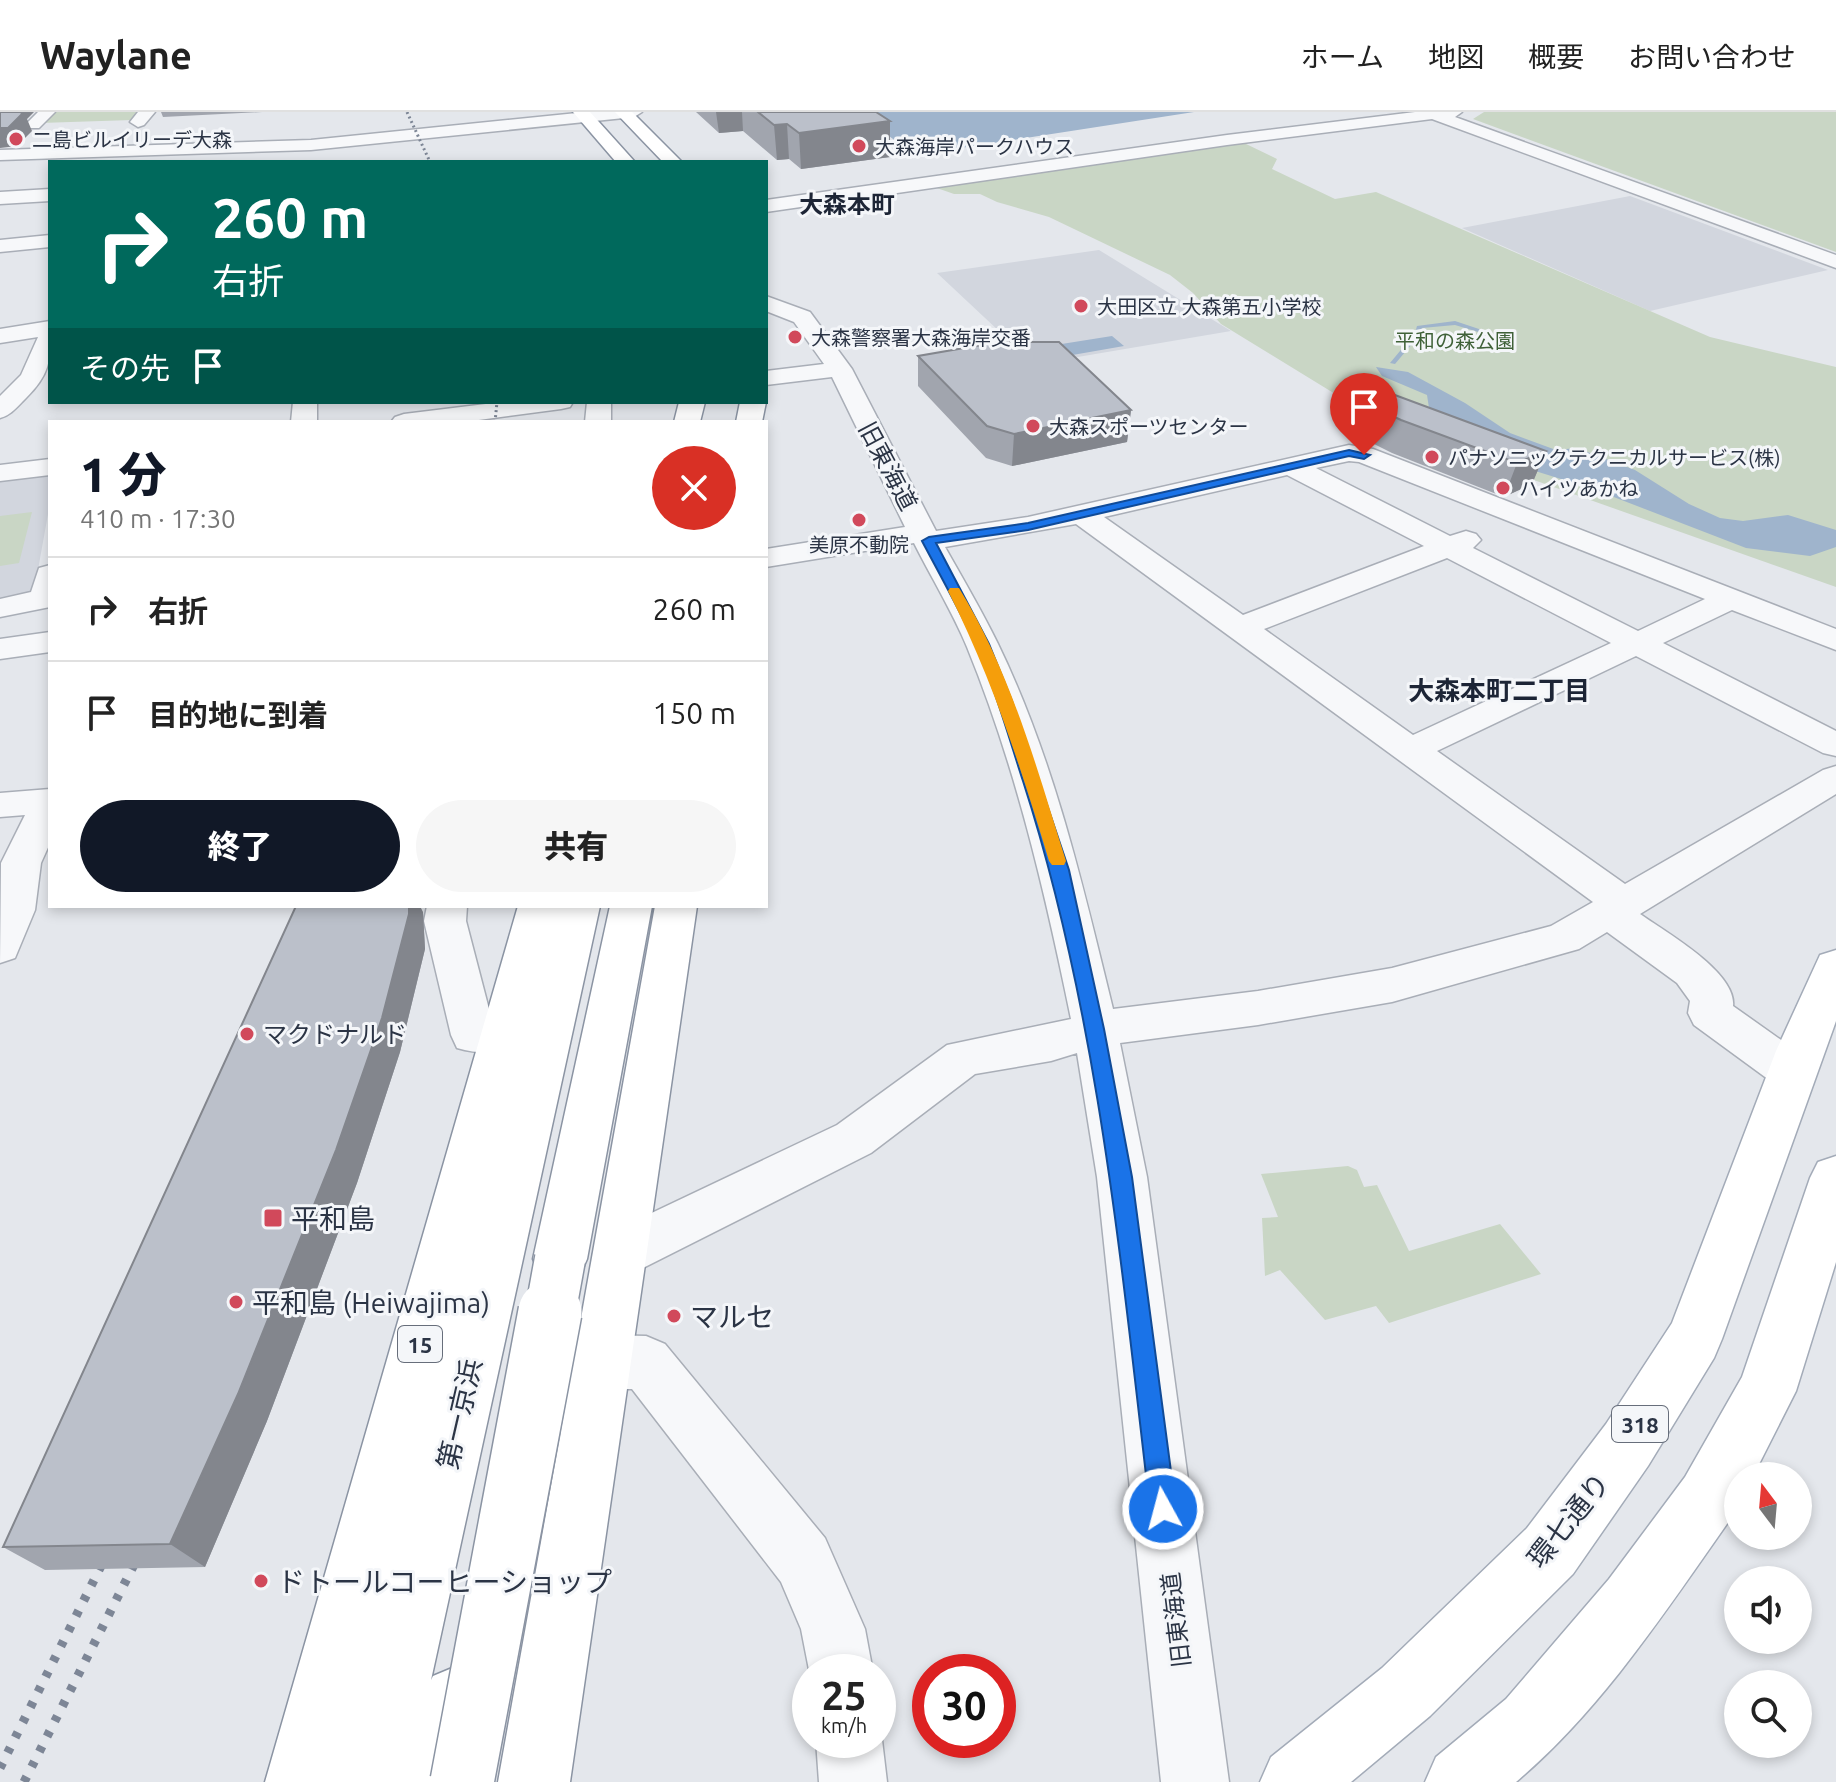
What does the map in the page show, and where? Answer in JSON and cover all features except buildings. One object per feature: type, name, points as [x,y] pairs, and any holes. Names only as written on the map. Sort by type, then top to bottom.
[{"type":"main road","points":[[627,113],[671,160]]},
{"type":"main road","points":[[584,115],[624,160]]},
{"type":"main road","name":"15","points":[[301,1782],[538,908]]},
{"type":"main road","name":"第一京浜","points":[[373,1782],[579,908]]},
{"type":"main road","points":[[534,1782],[598,1390],[590,1257],[631,908]]},
{"type":"main road","points":[[462,1782],[676,908]]},
{"type":"main road","name":"環七通り","points":[[1296,1782],[1406,1692],[1550,1551],[1627,1445],[1694,1339],[1792,1072],[1836,967]]},
{"type":"main road","points":[[1461,1782],[1531,1724],[1632,1602],[1707,1499],[1767,1391],[1836,1178]]},
{"type":"main road","points":[[424,1782],[535,1505],[598,1390]]},
{"type":"street","points":[[424,112],[443,152]]},
{"type":"street","points":[[1308,112],[1335,123]]},
{"type":"street","points":[[768,206],[1335,123],[1384,112]]},
{"type":"street","points":[[768,196],[1335,123],[1454,112]]},
{"type":"street","points":[[0,155],[112,157],[163,150],[401,146],[434,135],[584,115],[627,113]]},
{"type":"street","points":[[1433,113],[1836,262]]},
{"type":"street","points":[[25,125],[52,118]]},
{"type":"street","points":[[137,119],[168,121]]},
{"type":"street","points":[[391,121],[401,146]]},
{"type":"street","points":[[163,150],[181,133]]},
{"type":"street","points":[[0,198],[48,195]]},
{"type":"street","points":[[0,246],[48,241]]},
{"type":"street","name":"旧東海道","points":[[768,304],[802,317],[839,369],[982,644],[1016,730],[1060,870],[1095,1029],[1124,1192],[1195,1782]]},
{"type":"street","points":[[0,336],[48,328]]},
{"type":"street","points":[[0,410],[32,378],[48,340]]},
{"type":"street","points":[[768,378],[839,369]]},
{"type":"street","points":[[420,420],[545,404]]},
{"type":"street","points":[[768,558],[1028,526],[1349,453],[1364,455],[1836,640]]},
{"type":"street","points":[[1290,466],[1836,745]]},
{"type":"street","points":[[0,473],[48,467]]},
{"type":"street","points":[[1081,514],[1410,750],[1617,908],[1692,972],[1712,999],[1710,1013],[1792,1072]]},
{"type":"street","points":[[1241,627],[1523,518]]},
{"type":"street","points":[[0,608],[38,601],[46,596],[48,585]]},
{"type":"street","points":[[1410,750],[1729,600]]},
{"type":"street","points":[[0,649],[48,642]]},
{"type":"street","points":[[590,1257],[854,1139],[963,1058],[1051,1043],[1095,1029],[1258,1008],[1392,985],[1564,938],[1836,778]]},
{"type":"street","points":[[0,805],[48,801]]},
{"type":"street","points":[[0,947],[15,910],[21,863],[48,805]]},
{"type":"street","points":[[447,908],[445,921],[473,1035],[502,1035]]},
{"type":"street","points":[[598,1390],[646,1363],[803,1560],[833,1629],[838,1654]]},
{"type":"street","points":[[851,1758],[853,1782]]},
{"type":"shaded area","points":[[1630,196],[1828,270],[1650,311],[1462,228]]},
{"type":"shaded area","name":"大田区立 大森第五小学校","points":[[1099,250],[1231,331],[1066,359],[1016,347],[937,273]]},
{"type":"shaded area","points":[[48,472],[48,514],[34,592],[0,602],[0,479]]},
{"type":"green space","points":[[53,112],[139,112],[132,120],[40,123]]},
{"type":"green space","points":[[1484,112],[1836,112],[1836,252],[1473,119]]},
{"type":"green space","name":"平和の森公園","points":[[1244,143],[1277,159],[1272,169],[1335,199],[1376,192],[1710,337],[1836,367],[1836,587],[1415,438],[1358,408],[1221,324],[1193,293],[1170,275],[1049,217],[980,194],[954,194],[934,187]]},
{"type":"green space","points":[[32,512],[19,563],[0,566],[0,516]]},
{"type":"green space","points":[[1348,1166],[1357,1170],[1364,1187],[1377,1185],[1409,1251],[1500,1224],[1541,1274],[1389,1323],[1376,1306],[1325,1320],[1280,1270],[1265,1276],[1262,1218],[1278,1217],[1261,1174]]},
{"type":"water","points":[[856,112],[1194,112],[915,155]]},
{"type":"water","points":[[1112,336],[1124,346],[1061,357],[1049,346]]},
{"type":"water","points":[[1376,367],[1408,372],[1465,403],[1510,433],[1556,450],[1577,448],[1635,470],[1689,504],[1720,518],[1743,521],[1788,515],[1836,530],[1836,547],[1810,556],[1746,548],[1593,489],[1465,449],[1429,408],[1427,395],[1382,376]]},
{"type":"waterway","points":[[1393,363],[1408,345],[1408,338],[1418,334],[1419,327],[1455,323],[1485,332]]},
{"type":"railway","points":[[407,112],[429,160]]},
{"type":"railway","points":[[495,420],[497,404]]},
{"type":"railway","points":[[24,1782],[143,1547]]},
{"type":"railway","points":[[0,1768],[109,1550]]},
{"type":"slow traffic","points":[[955,591],[982,644],[1016,730],[1058,861]]},
{"type":"place","name":"二島ビルイリーデ大森","points":[[16,139]]},
{"type":"place","name":"大森海岸パークハウス","points":[[859,146]]},
{"type":"place","name":"大田区立 大森第五小学校","points":[[1081,306]]},
{"type":"place","name":"大森警察署大森海岸交番","points":[[795,337]]},
{"type":"place","name":"大森スポーツセンター","points":[[1033,426]]},
{"type":"place","name":"パナソニックテクニカルサービス(株)","points":[[1432,457]]},
{"type":"place","name":"ハイツあかね","points":[[1503,488]]},
{"type":"place","name":"美原不動院","points":[[859,520]]},
{"type":"place","name":"マクドナルド","points":[[247,1034]]},
{"type":"place","name":"平和島","points":[[273,1218]]},
{"type":"place","name":"平和島 (Heiwajima)","points":[[236,1302]]},
{"type":"place","name":"マルセ","points":[[674,1316]]},
{"type":"place","name":"ドトールコーヒーショップ","points":[[261,1581]]},
{"type":"district","name":"大森本町","points":[[847,204]]},
{"type":"district","name":"大森本町二丁目","points":[[1499,690]]},
{"type":"route","points":[[1163,1509],[1122,1177],[1095,1029],[1060,870],[1005,701],[982,644],[929,541],[1028,526],[1349,453],[1364,455]]}]
